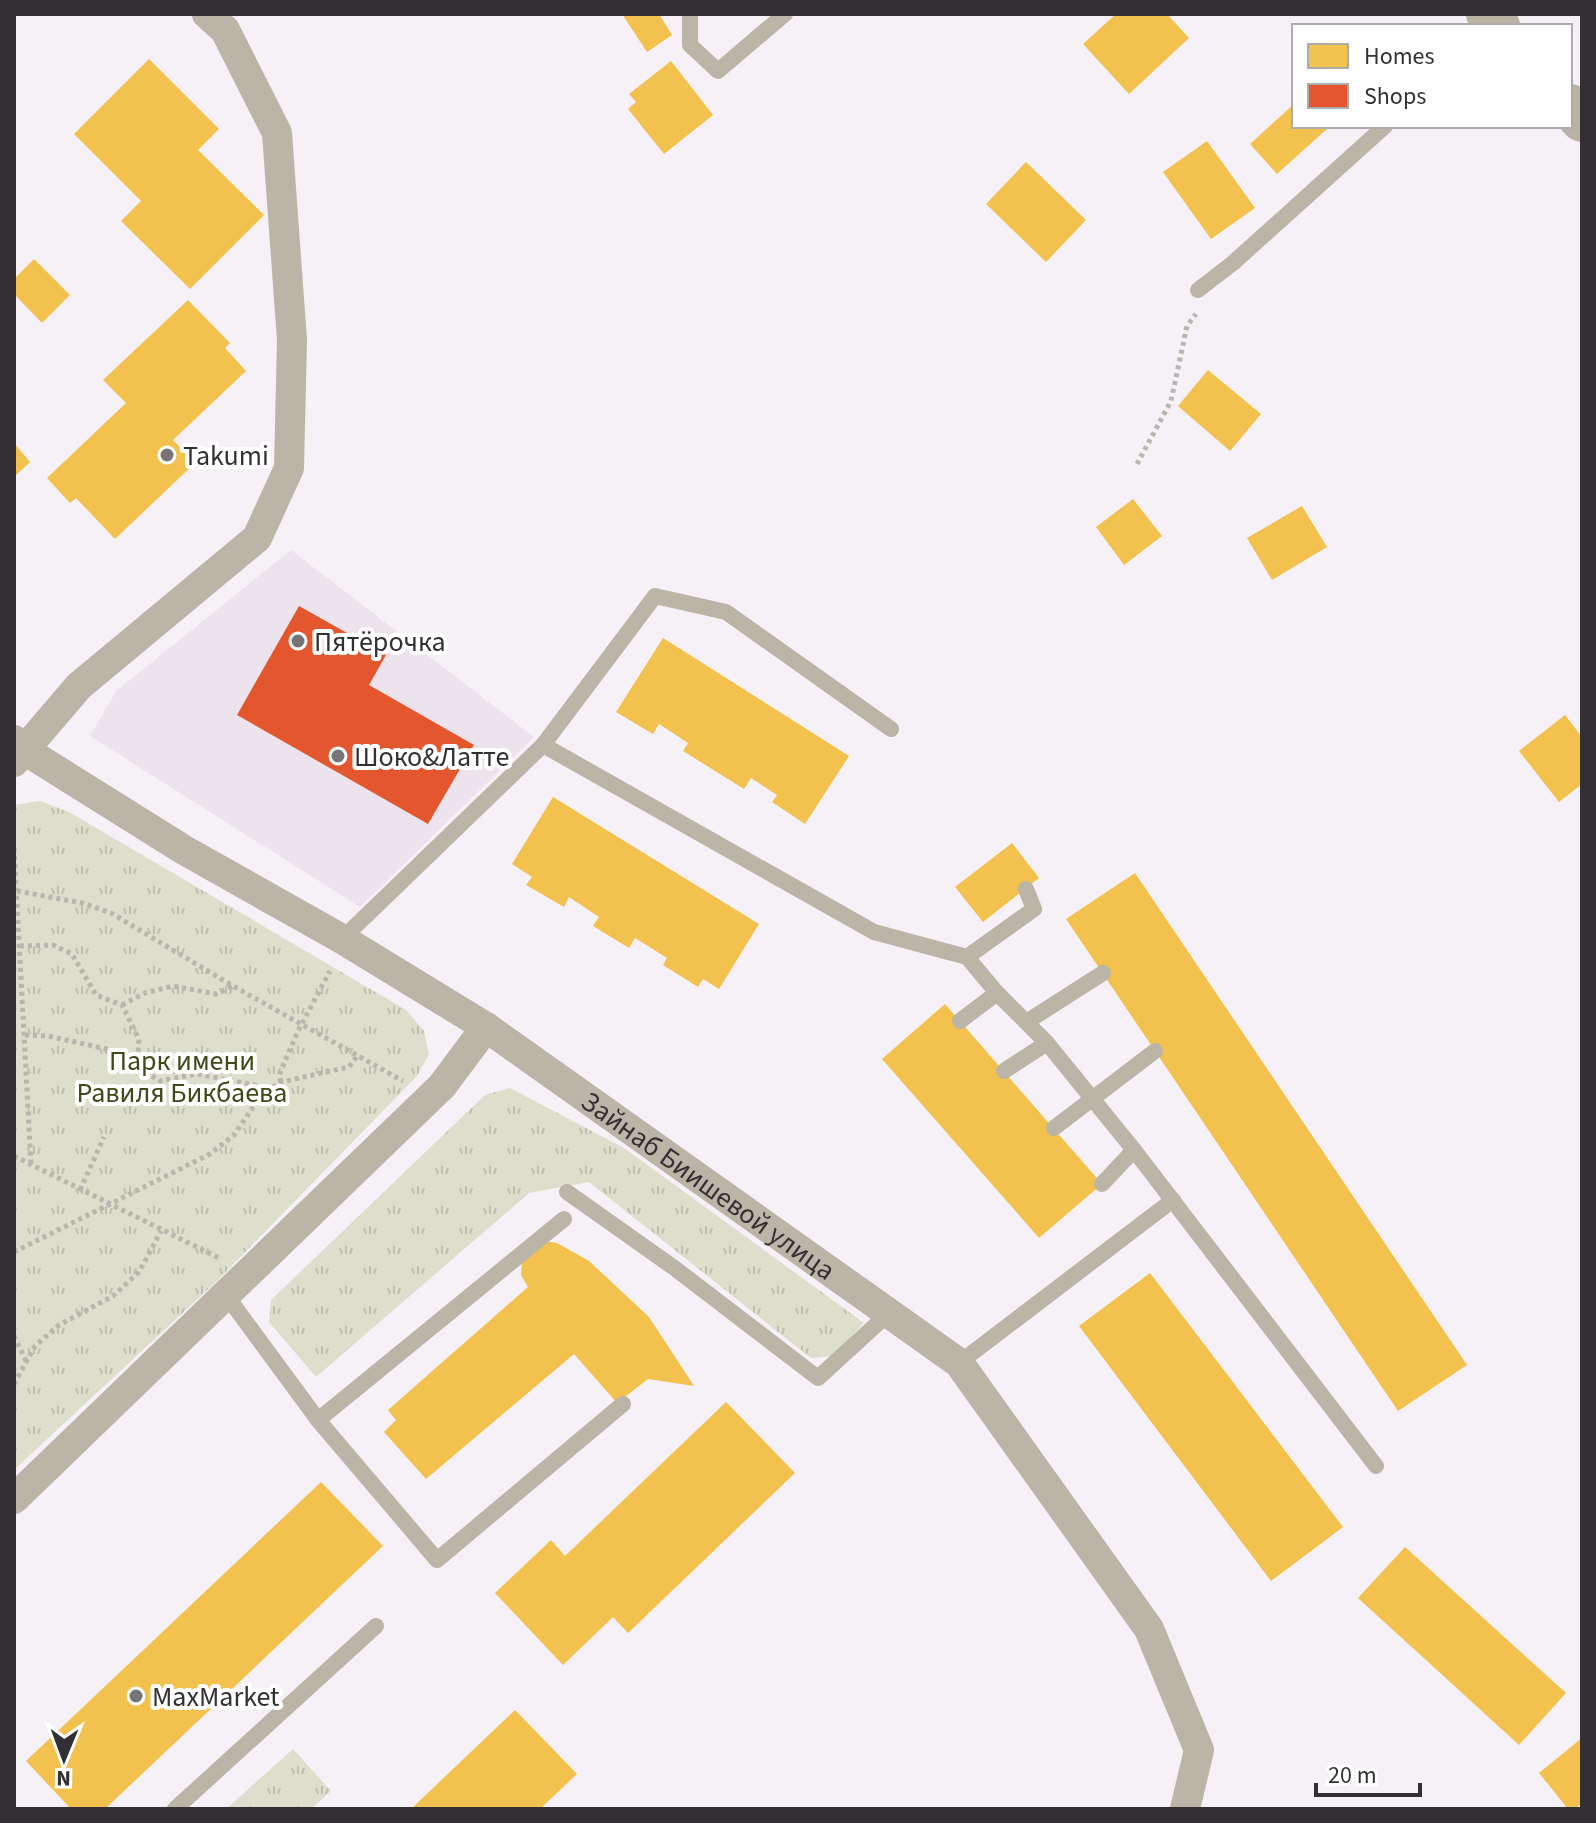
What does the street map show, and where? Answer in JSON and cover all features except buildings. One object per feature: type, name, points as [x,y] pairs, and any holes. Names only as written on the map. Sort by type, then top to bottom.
[{"type":"street","points":[[18,751],[79,686],[257,538],[289,468],[292,340],[277,133],[225,30],[207,14]]},
{"type":"street","name":"Зайнаб Биишевой улица","points":[[18,751],[342,939],[486,1027],[959,1363],[1149,1629],[1199,1750],[1185,1809]]},
{"type":"street","points":[[14,1499],[442,1086],[486,1027]]},
{"type":"lane","points":[[690,14],[690,45],[718,71],[785,14]]},
{"type":"lane","points":[[1198,290],[1233,263],[1383,128]]},
{"type":"lane","points":[[342,939],[543,745],[655,596],[726,612],[891,729]]},
{"type":"lane","points":[[543,745],[874,932],[967,957],[997,993],[1028,1021],[1134,1150],[1376,1466]]},
{"type":"lane","points":[[967,957],[1034,909],[1026,889]]},
{"type":"lane","points":[[1028,1021],[1103,973]]},
{"type":"lane","points":[[960,1021],[997,993]]},
{"type":"lane","points":[[1004,1071],[1047,1043]]},
{"type":"lane","points":[[1054,1128],[1155,1051]]},
{"type":"lane","points":[[1102,1184],[1134,1150]]},
{"type":"lane","points":[[567,1192],[673,1267],[818,1378],[889,1313]]},
{"type":"lane","points":[[959,1363],[1173,1200]]},
{"type":"lane","points":[[318,1420],[564,1219]]},
{"type":"lane","points":[[237,1285],[318,1420],[437,1560],[623,1404]]},
{"type":"lane","points":[[175,1809],[376,1626]]},
{"type":"path","points":[[1137,464],[1171,401],[1187,326],[1197,314]]},
{"type":"path","points":[[14,848],[31,1165]]},
{"type":"path","points":[[17,891],[82,903],[111,913],[357,1056],[433,1094]]},
{"type":"path","points":[[20,946],[53,945],[72,954],[96,995],[122,1005],[139,1039],[137,1066]]},
{"type":"path","points":[[14,969],[21,967]]},
{"type":"path","points":[[281,1082],[279,1075],[301,1024],[328,974]]},
{"type":"path","points":[[122,1005],[145,993],[173,986],[216,994],[233,986]]},
{"type":"path","points":[[25,1035],[48,1036],[111,1050],[160,1081],[197,1074],[271,1088]]},
{"type":"path","points":[[14,1252],[210,1154],[234,1135],[262,1094],[281,1082],[349,1067],[357,1056]]},
{"type":"path","points":[[80,1190],[104,1137]]},
{"type":"path","points":[[14,1156],[217,1256],[237,1285]]},
{"type":"path","points":[[14,1384],[35,1346],[59,1325],[113,1296],[139,1272],[161,1231]]},
{"type":"path","points":[[14,1336],[26,1362]]},
{"type":"shaded area","points":[[291,550],[534,737],[360,907],[90,736],[116,691]]},
{"type":"green space","name":"Парк имени Равиля Бикбаева","points":[[40,801],[69,812],[406,1010],[424,1031],[429,1054],[417,1076],[219,1279],[14,1470],[14,805]]},
{"type":"green space","points":[[510,1088],[624,1148],[864,1323],[833,1356],[811,1358],[589,1182],[529,1193],[316,1377],[269,1322],[271,1300],[485,1095]]},
{"type":"green space","points":[[293,1749],[331,1791],[311,1809],[226,1809]]},
{"type":"place","name":"Takumi","points":[[167,455]]},
{"type":"place","name":"Пятёрочка","points":[[298,641]]},
{"type":"place","name":"Шоко&Латте","points":[[338,756]]},
{"type":"place","name":"MaxMarket","points":[[136,1696]]}]
